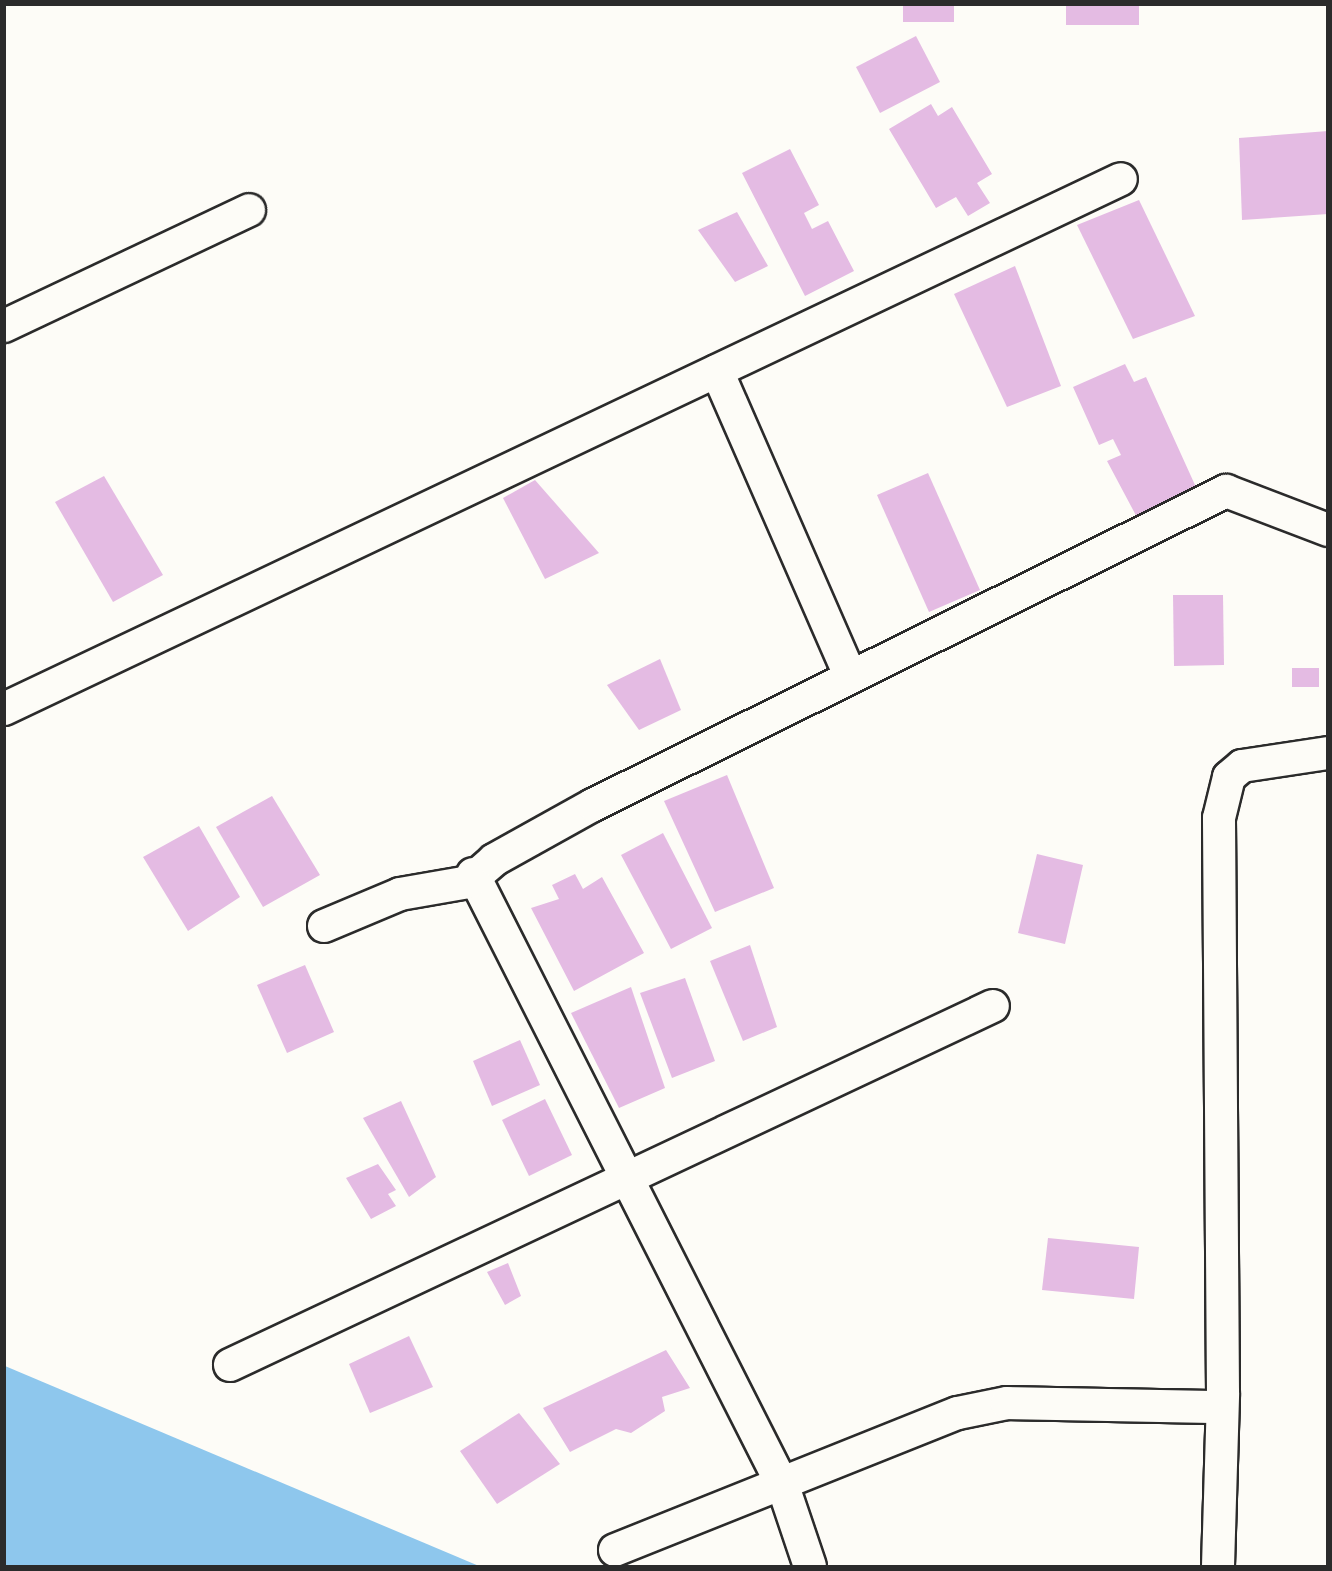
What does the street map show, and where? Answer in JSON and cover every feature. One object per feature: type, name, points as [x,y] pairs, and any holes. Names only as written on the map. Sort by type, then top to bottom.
[{"type":"street","points":[[4,709],[1120,178]]},
{"type":"street","points":[[4,326],[249,210]]},
{"type":"street","points":[[717,370],[851,677]]},
{"type":"street","points":[[324,926],[400,894],[469,882],[474,874],[593,805],[1226,491],[1328,530]]},
{"type":"street","points":[[1218,1566],[1222,1407],[1219,818],[1229,777],[1242,766],[1328,753]]},
{"type":"street","points":[[474,874],[627,1178],[655,1243],[783,1486],[810,1566]]},
{"type":"street","points":[[230,1365],[552,1218],[627,1178],[993,1006]]},
{"type":"street","points":[[615,1550],[783,1486],[958,1413],[1007,1403],[1222,1407]]},
{"type":"water","points":[[5,1366],[479,1566],[5,1566]]},
{"type":"building","points":[[903,4],[954,4],[954,22],[903,22]]},
{"type":"building","points":[[1066,4],[1139,4],[1139,25],[1066,25]]},
{"type":"building","points":[[916,36],[940,82],[880,113],[856,67]]},
{"type":"building","points":[[931,104],[938,116],[952,107],[992,174],[977,183],[990,203],[968,216],[956,197],[936,208],[889,129]]},
{"type":"building","points":[[1328,131],[1328,214],[1242,220],[1239,138]]},
{"type":"building","points":[[790,149],[819,205],[804,213],[812,229],[828,221],[854,271],[805,296],[742,173]]},
{"type":"building","points":[[1139,200],[1195,316],[1133,339],[1077,225]]},
{"type":"building","points":[[737,212],[768,266],[735,282],[698,230]]},
{"type":"building","points":[[1015,266],[1061,386],[1007,407],[954,294]]},
{"type":"building","points":[[1125,364],[1134,382],[1146,377],[1200,496],[1140,523],[1107,461],[1121,455],[1113,439],[1099,445],[1073,387]]},
{"type":"building","points":[[928,473],[980,590],[929,612],[877,495]]},
{"type":"building","points":[[104,476],[163,575],[113,602],[55,502]]},
{"type":"building","points":[[535,480],[599,553],[545,579],[503,498]]},
{"type":"building","points":[[1173,595],[1223,595],[1224,665],[1174,666]]},
{"type":"building","points":[[660,659],[681,710],[639,730],[607,685]]},
{"type":"building","points":[[1292,668],[1319,668],[1319,687],[1292,687]]},
{"type":"building","points":[[727,775],[774,888],[715,912],[664,801]]},
{"type":"building","points":[[272,796],[320,875],[263,907],[216,827]]},
{"type":"building","points":[[199,826],[240,897],[188,931],[143,857]]},
{"type":"building","points":[[663,833],[712,928],[671,949],[621,855]]},
{"type":"building","points":[[1037,854],[1083,865],[1065,944],[1018,933]]},
{"type":"building","points":[[575,874],[583,889],[602,877],[644,953],[574,991],[531,908],[559,899],[552,885]]},
{"type":"building","points":[[750,945],[777,1027],[743,1041],[710,961]]},
{"type":"building","points":[[305,965],[334,1032],[287,1053],[257,985]]},
{"type":"building","points":[[685,978],[715,1061],[672,1078],[640,993]]},
{"type":"building","points":[[631,987],[665,1088],[619,1108],[571,1013]]},
{"type":"building","points":[[520,1040],[540,1085],[492,1106],[473,1061]]},
{"type":"building","points":[[545,1099],[572,1155],[529,1176],[502,1120]]},
{"type":"building","points":[[401,1101],[436,1177],[409,1197],[363,1118]]},
{"type":"building","points":[[378,1164],[396,1190],[388,1194],[396,1206],[371,1219],[346,1178]]},
{"type":"building","points":[[1048,1238],[1139,1247],[1134,1299],[1042,1290]]},
{"type":"building","points":[[508,1263],[521,1296],[505,1305],[487,1272]]},
{"type":"building","points":[[409,1336],[433,1387],[370,1413],[349,1364]]},
{"type":"building","points":[[666,1350],[690,1388],[662,1397],[665,1411],[631,1433],[616,1429],[570,1452],[543,1408]]},
{"type":"building","points":[[519,1413],[560,1464],[497,1504],[460,1451]]}]
